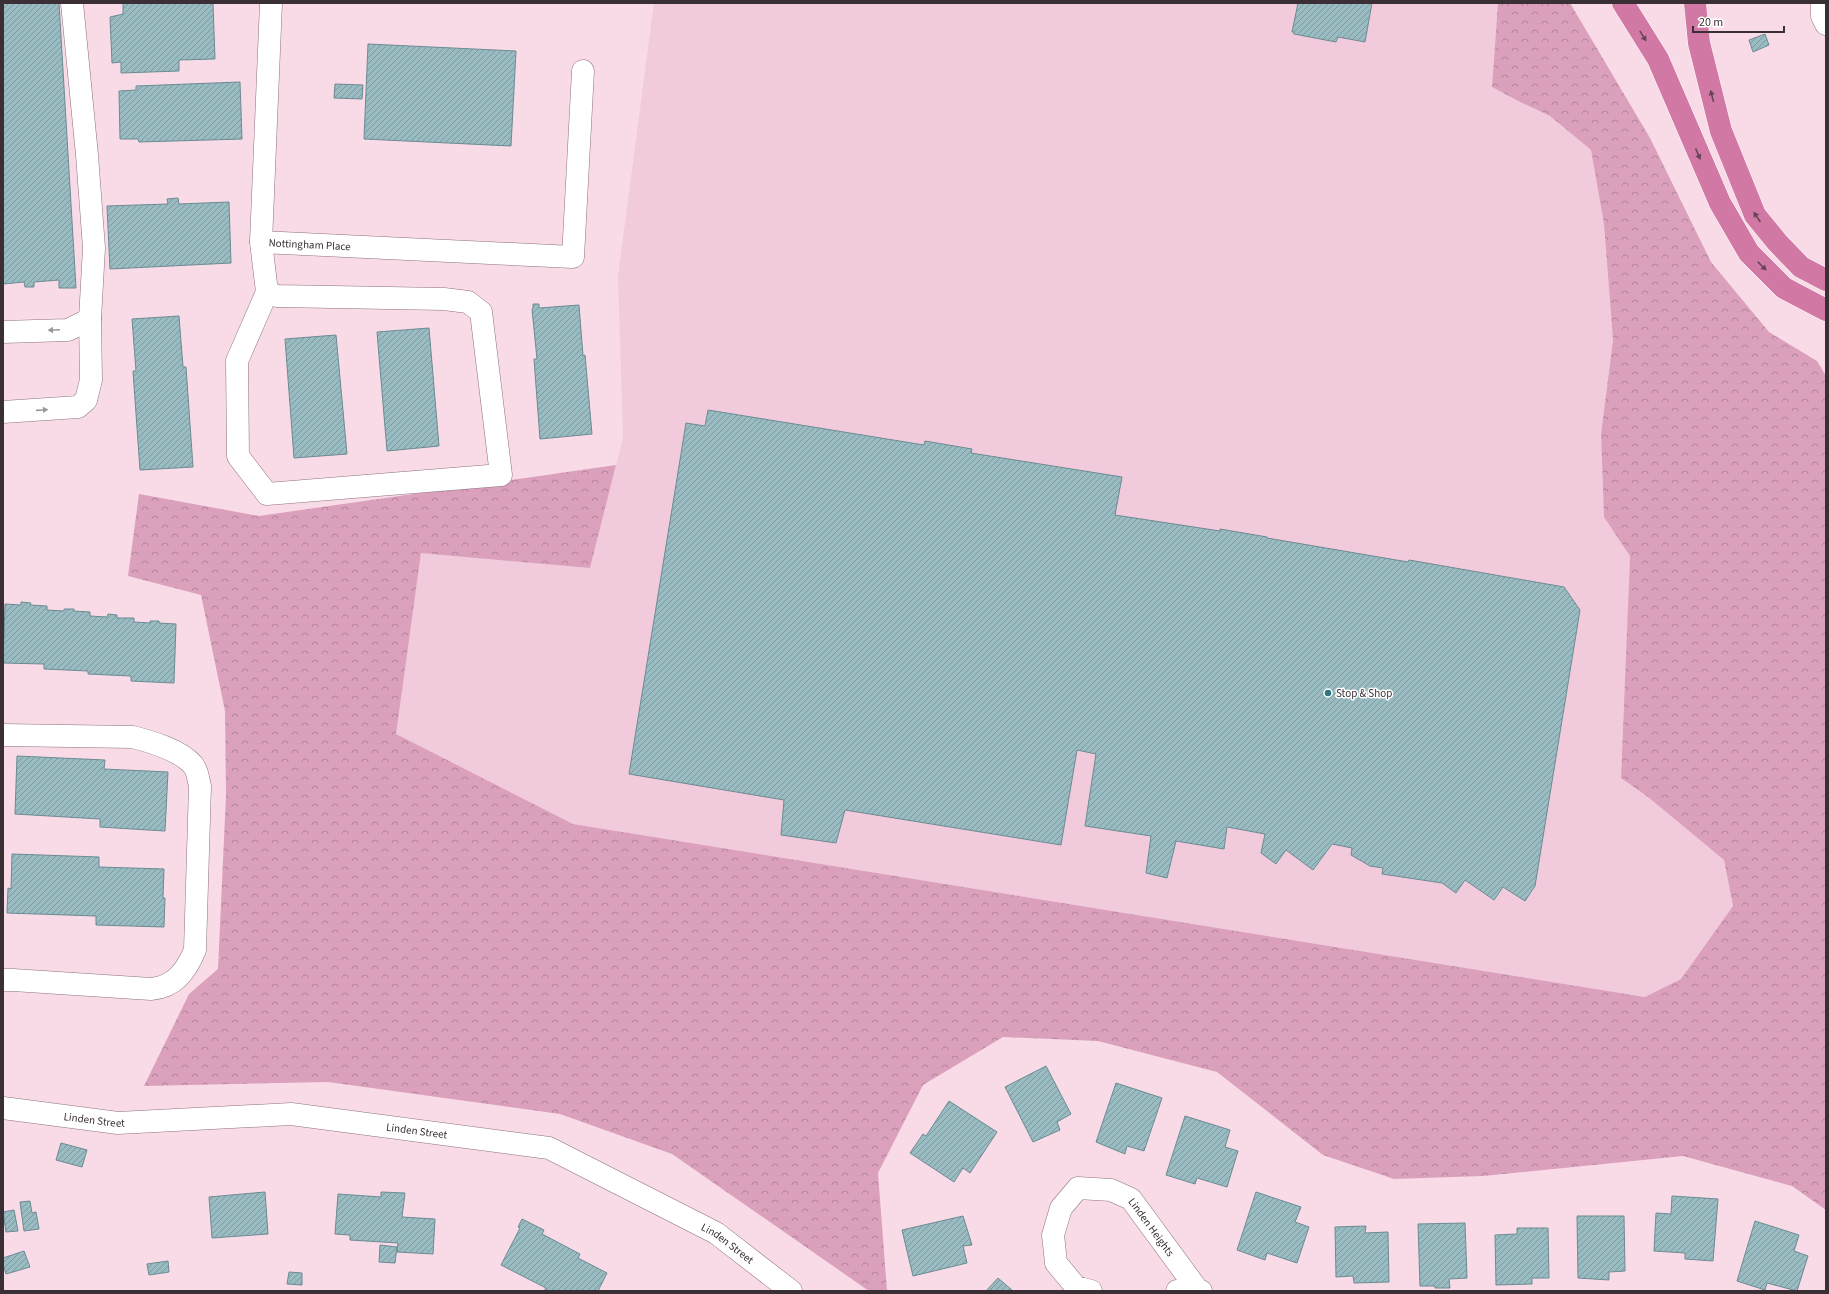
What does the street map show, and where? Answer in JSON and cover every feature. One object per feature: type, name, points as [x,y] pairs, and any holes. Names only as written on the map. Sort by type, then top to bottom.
[{"type":"highway","points":[[1623,3],[1658,60],[1720,203],[1749,253],[1784,288],[1826,310]]},
{"type":"highway","points":[[1695,3],[1698,43],[1721,131],[1755,215],[1777,242],[1801,267],[1826,280]]},
{"type":"street","points":[[3,412],[78,407],[86,400],[91,380],[90,319],[94,248],[87,155],[72,3]]},
{"type":"street","name":"Nottingham Place","points":[[271,3],[261,242],[573,258],[583,71]]},
{"type":"street","points":[[1822,3],[1822,16],[1826,24]]},
{"type":"street","points":[[261,242],[267,292],[237,361],[238,456],[267,494],[501,475],[481,312],[468,302],[444,299],[277,296],[267,292]]},
{"type":"street","points":[[3,332],[68,330],[90,319]]},
{"type":"street","points":[[3,735],[133,737],[149,742],[186,759],[197,773],[200,786],[195,950],[188,966],[179,976],[170,984],[162,988],[151,989],[3,980]]},
{"type":"street","name":"Linden Street","points":[[3,1108],[118,1123],[291,1114],[549,1148],[716,1233],[791,1291]]},
{"type":"street","name":"Linden Heights","points":[[1091,1291],[1076,1287],[1056,1263],[1052,1234],[1061,1208],[1078,1188],[1111,1190],[1131,1199],[1192,1290]]},
{"type":"shaded area","points":[[654,3],[1498,3],[1492,87],[1550,116],[1591,150],[1604,224],[1613,340],[1601,434],[1604,517],[1630,555],[1621,778],[1648,797],[1724,860],[1733,906],[1681,979],[1645,997],[573,824],[395,734],[421,552],[590,568],[623,438],[618,276]]},
{"type":"green space","points":[[1498,3],[1570,3],[1650,138],[1711,262],[1769,332],[1817,361],[1826,376],[1826,1210],[1792,1186],[1683,1156],[1483,1176],[1394,1179],[1323,1155],[1217,1072],[1098,1041],[1003,1037],[923,1085],[878,1173],[887,1291],[869,1291],[672,1154],[560,1114],[328,1082],[144,1086],[189,994],[218,969],[226,795],[225,711],[201,595],[128,576],[139,494],[259,516],[616,465],[590,568],[421,553],[396,734],[573,824],[1645,997],[1681,979],[1733,906],[1724,860],[1648,797],[1621,778],[1630,556],[1604,517],[1601,434],[1613,340],[1604,224],[1591,150],[1550,116],[1492,87]]},
{"type":"building","points":[[3,3],[59,3],[76,288],[59,288],[59,280],[34,282],[34,287],[25,287],[24,282],[3,284]]},
{"type":"building","points":[[123,3],[213,3],[215,59],[179,60],[179,71],[121,73],[121,62],[112,63],[110,17],[123,14]]},
{"type":"building","points":[[1298,3],[1372,3],[1365,42],[1338,37],[1336,42],[1294,34],[1294,32],[1292,32]]},
{"type":"building","points":[[1765,34],[1769,45],[1753,52],[1749,40]]},
{"type":"building","points":[[368,44],[516,51],[511,146],[364,139]]},
{"type":"building","points":[[240,82],[242,139],[139,142],[138,139],[120,139],[119,91],[136,90],[136,86]]},
{"type":"building","points":[[335,84],[363,85],[362,99],[334,98]]},
{"type":"building","points":[[178,198],[179,204],[229,202],[231,263],[110,269],[107,206],[168,204],[167,199]]},
{"type":"building","points":[[533,304],[539,304],[539,308],[579,305],[592,434],[540,439],[534,359],[537,359],[532,309]]},
{"type":"building","points":[[179,316],[183,367],[186,367],[193,467],[140,470],[133,371],[136,371],[132,319]]},
{"type":"building","points":[[429,328],[439,446],[387,451],[377,332]]},
{"type":"building","points":[[336,335],[347,454],[294,458],[285,339]]},
{"type":"building","points":[[708,410],[924,445],[925,441],[972,449],[971,453],[1122,477],[1115,515],[1220,531],[1220,529],[1408,562],[1409,560],[1564,587],[1580,610],[1535,886],[1525,901],[1503,887],[1494,900],[1465,880],[1456,893],[1442,883],[1382,874],[1383,868],[1370,866],[1351,855],[1352,848],[1332,844],[1313,870],[1286,850],[1276,864],[1261,853],[1265,834],[1227,827],[1224,849],[1176,841],[1167,878],[1146,873],[1151,836],[1085,826],[1096,754],[1077,750],[1061,845],[845,810],[836,843],[781,835],[784,800],[629,774],[686,423],[705,426]]},
{"type":"building","points":[[21,602],[31,603],[30,605],[47,606],[47,610],[64,611],[64,609],[74,609],[74,611],[90,612],[90,616],[107,617],[108,614],[117,615],[117,618],[134,618],[134,622],[150,623],[150,621],[159,621],[159,623],[176,624],[174,683],[131,681],[131,676],[88,674],[88,671],[44,669],[44,664],[3,663],[5,604],[21,605]]},
{"type":"building","points":[[17,756],[105,760],[104,769],[168,772],[165,831],[100,827],[100,819],[15,814]]},
{"type":"building","points":[[12,854],[99,857],[99,867],[164,869],[164,927],[96,925],[96,916],[7,913],[8,888],[11,889]]},
{"type":"building","points":[[1046,1066],[1071,1114],[1057,1122],[1060,1130],[1033,1142],[1005,1087]]},
{"type":"building","points":[[1116,1083],[1162,1098],[1144,1151],[1127,1146],[1125,1154],[1096,1142]]},
{"type":"building","points":[[949,1101],[997,1132],[970,1173],[963,1168],[954,1182],[910,1153],[923,1134],[926,1136]]},
{"type":"building","points":[[1185,1116],[1230,1130],[1225,1147],[1238,1151],[1227,1187],[1197,1178],[1195,1184],[1166,1175]]},
{"type":"building","points":[[61,1143],[87,1150],[82,1167],[56,1160]]},
{"type":"building","points":[[265,1192],[268,1234],[212,1238],[209,1197]]},
{"type":"building","points":[[381,1192],[405,1193],[402,1217],[435,1219],[433,1254],[397,1252],[398,1243],[350,1240],[350,1235],[335,1234],[338,1194],[381,1197]]},
{"type":"building","points":[[1256,1192],[1301,1207],[1295,1222],[1309,1227],[1297,1263],[1267,1253],[1265,1260],[1237,1250]]},
{"type":"building","points":[[1672,1196],[1718,1199],[1713,1261],[1685,1259],[1685,1253],[1654,1251],[1656,1213],[1671,1214]]},
{"type":"building","points":[[30,1201],[32,1213],[36,1212],[39,1229],[24,1231],[20,1202]]},
{"type":"building","points":[[14,1210],[18,1231],[6,1232],[3,1212]]},
{"type":"building","points":[[963,1216],[972,1245],[963,1246],[967,1263],[913,1276],[902,1230]]},
{"type":"building","points":[[1577,1216],[1624,1216],[1625,1271],[1609,1272],[1609,1280],[1578,1278]]},
{"type":"building","points":[[522,1219],[544,1230],[542,1234],[580,1254],[578,1258],[607,1273],[598,1291],[544,1291],[546,1288],[501,1265],[520,1228],[518,1227]]},
{"type":"building","points":[[1755,1221],[1799,1235],[1794,1251],[1808,1256],[1797,1291],[1767,1283],[1765,1290],[1737,1281]]},
{"type":"building","points":[[1465,1223],[1467,1278],[1449,1279],[1450,1288],[1420,1286],[1418,1224]]},
{"type":"building","points":[[1366,1226],[1365,1233],[1388,1232],[1389,1282],[1354,1283],[1353,1276],[1336,1277],[1335,1227]]},
{"type":"building","points":[[1517,1228],[1548,1228],[1549,1278],[1532,1278],[1532,1284],[1496,1285],[1495,1235],[1517,1234]]},
{"type":"building","points":[[380,1245],[397,1247],[395,1263],[379,1262]]},
{"type":"building","points":[[24,1251],[30,1267],[6,1274],[3,1265],[3,1258]]},
{"type":"building","points":[[168,1261],[169,1272],[149,1275],[147,1264]]},
{"type":"building","points":[[289,1272],[302,1273],[302,1285],[287,1284]]},
{"type":"building","points":[[998,1278],[1013,1291],[986,1291]]},
{"type":"place","name":"Stop & Shop","points":[[1328,693]]}]
